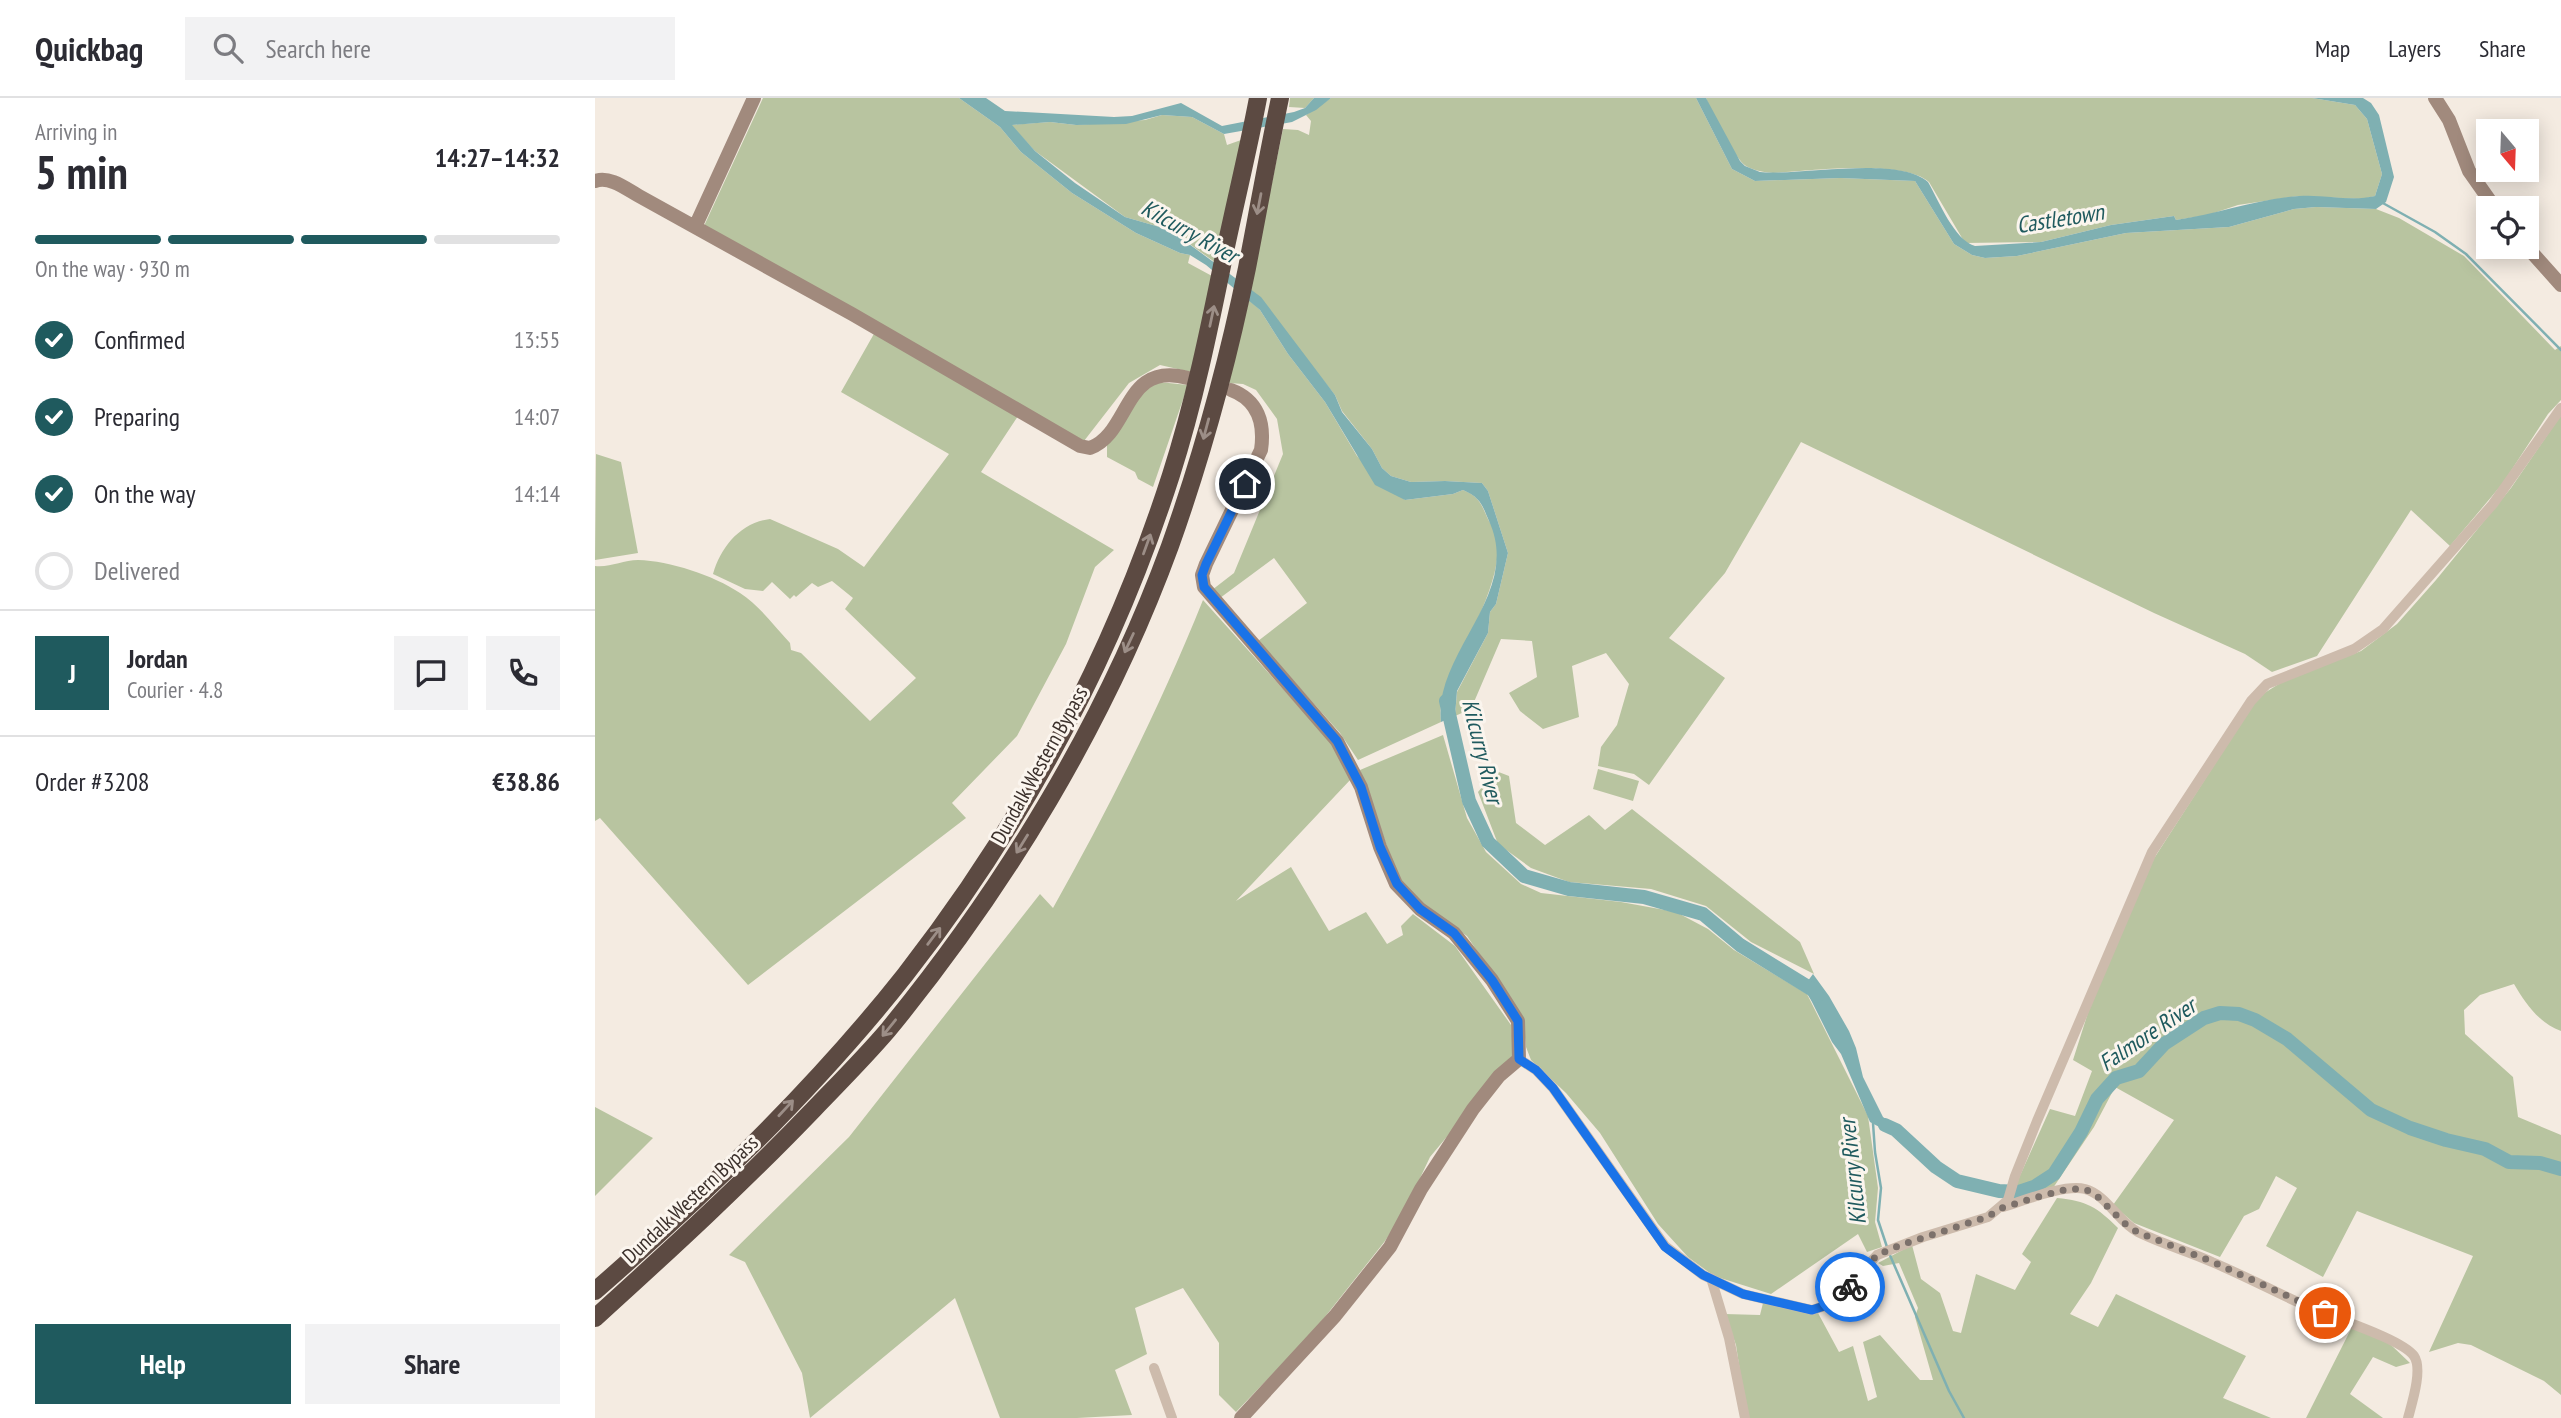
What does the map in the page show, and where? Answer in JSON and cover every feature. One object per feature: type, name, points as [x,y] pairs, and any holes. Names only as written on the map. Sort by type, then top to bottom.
[{"type":"highway","name":"Dundalk Western Bypass","points":[[595,1318],[712,1212],[768,1157],[886,1031],[990,894],[1035,824],[1098,709],[1171,543],[1201,446],[1240,301],[1279,102]]},
{"type":"highway","name":"Dundalk Western Bypass","points":[[595,1291],[705,1191],[857,1032],[939,929],[1006,832],[1065,730],[1118,617],[1170,478],[1201,370],[1257,103]]},
{"type":"street","points":[[695,227],[754,98]]},
{"type":"street","points":[[2435,98],[2449,120],[2469,171],[2487,196]]},
{"type":"street","points":[[595,181],[611,181],[852,314],[1080,446],[1090,448],[1104,439],[1133,396],[1146,383],[1167,374],[1188,378]]},
{"type":"street","points":[[2538,259],[2561,285]]},
{"type":"street","points":[[1231,390],[1241,393],[1256,409],[1262,422],[1262,442],[1258,457],[1202,575],[1204,587],[1337,741],[1361,787],[1380,847],[1397,884],[1420,909],[1454,933],[1492,980],[1518,1021],[1519,1059]]},
{"type":"street","points":[[2005,1204],[2103,963],[2152,852],[2251,701],[2267,684],[2354,649],[2383,629],[2493,505],[2561,408]]},
{"type":"street","points":[[1519,1059],[1536,1070],[1553,1088],[1665,1247],[1711,1278],[1743,1294],[1812,1310],[1833,1303],[1877,1255],[1987,1217],[2005,1204],[2068,1189],[2085,1189],[2097,1196],[2137,1232],[2213,1262],[2406,1349],[2415,1357],[2417,1367],[2409,1418]]},
{"type":"street","points":[[1241,1418],[1335,1316],[1390,1247],[1421,1189],[1473,1109],[1499,1076],[1519,1059]]},
{"type":"street","points":[[1711,1278],[1736,1367],[1745,1418]]},
{"type":"street","points":[[1154,1368],[1172,1418]]},
{"type":"green space","points":[[763,98],[959,98],[1000,127],[1021,152],[1072,193],[1136,233],[1190,255],[1188,263],[1212,276],[1191,372],[1160,365],[1129,383],[1084,441],[704,226]]},
{"type":"green space","points":[[1290,98],[1314,98],[1305,108],[1289,107]]},
{"type":"green space","points":[[1331,98],[1696,98],[1732,169],[1755,181],[1840,178],[1915,181],[1954,244],[1972,255],[1985,258],[2017,256],[2126,233],[2229,227],[2294,209],[2376,209],[2399,218],[2464,256],[2555,350],[2561,346],[2561,400],[2548,414],[2503,483],[2450,546],[2411,510],[2317,656],[2272,672],[2245,654],[2154,613],[1801,442],[1725,573],[1669,638],[1725,678],[1649,785],[1634,774],[1598,766],[1601,747],[1617,725],[1629,684],[1606,653],[1572,666],[1579,717],[1543,729],[1520,711],[1509,693],[1537,677],[1532,641],[1501,639],[1471,709],[1455,716],[1457,692],[1488,633],[1490,612],[1496,604],[1508,553],[1488,491],[1482,483],[1411,482],[1391,476],[1382,468],[1372,449],[1342,411],[1335,395],[1250,289],[1283,129],[1298,130],[1309,135],[1311,121],[1306,115]]},
{"type":"green space","points":[[1706,98],[2312,98],[2355,105],[2367,119],[2382,174],[2375,196],[2363,199],[2298,196],[2238,205],[2208,215],[2176,220],[2174,216],[2111,225],[2041,242],[1965,243],[1929,182],[1916,175],[1854,168],[1773,173],[1746,166],[1730,145]]},
{"type":"green space","points":[[1162,115],[1192,117],[1224,134],[1227,145],[1241,140],[1216,263],[1170,230],[1125,217],[1035,151],[1011,125],[1050,122],[1076,125],[1145,120]]},
{"type":"green space","points":[[1249,300],[1260,310],[1288,354],[1325,402],[1357,456],[1405,500],[1453,494],[1463,490],[1468,492],[1481,504],[1495,532],[1498,547],[1491,585],[1444,693],[1441,722],[1358,760],[1340,733],[1258,641],[1307,603],[1274,558],[1220,598],[1212,590],[1234,573],[1283,454],[1277,419],[1256,390],[1243,384],[1229,383]]},
{"type":"green space","points":[[875,332],[1018,416],[981,472],[1114,550],[1095,567],[1066,644],[1017,736],[952,803],[966,818],[748,985],[600,818],[595,821],[595,566],[632,560],[664,563],[691,570],[729,586],[754,603],[790,643],[791,650],[801,653],[870,721],[916,678],[845,609],[853,598],[832,581],[818,587],[812,583],[790,599],[772,582],[763,591],[745,589],[713,574],[721,555],[733,538],[750,525],[770,519],[838,549],[864,567],[949,454],[841,392]]},
{"type":"green space","points":[[1159,382],[1188,385],[1153,487],[1138,479],[1135,472],[1107,457],[1107,442],[1144,390]]},
{"type":"green space","points":[[2561,415],[2561,1031],[2539,1017],[2514,984],[2480,995],[2464,1010],[2465,1034],[2513,1077],[2518,1117],[2561,1135],[2561,1395],[2544,1381],[2471,1345],[2458,1343],[2429,1352],[2473,1256],[2357,1211],[2323,1277],[2266,1246],[2297,1188],[2276,1176],[2259,1209],[2244,1216],[2220,1257],[2134,1223],[2113,1205],[2174,1120],[2115,1087],[2094,1127],[2053,1188],[2013,1200],[2018,1180],[2050,1109],[2075,1116],[2092,1071],[2073,1060],[2098,981],[2153,860],[2258,697],[2282,682],[2361,651],[2397,624],[2511,488]]},
{"type":"green space","points":[[596,454],[621,462],[638,553],[595,560]]},
{"type":"green space","points":[[1203,600],[1335,747],[1351,779],[1236,901],[1291,867],[1329,931],[1366,912],[1387,944],[1403,935],[1401,926],[1413,914],[1455,946],[1511,1025],[1514,1056],[1430,1157],[1404,1212],[1385,1241],[1313,1332],[1236,1412],[1219,1395],[1219,1343],[1183,1288],[1135,1308],[1147,1354],[1115,1370],[1132,1415],[1000,1418],[955,1298],[810,1418],[802,1373],[745,1262],[729,1255],[849,1137],[1040,894],[1053,908],[1133,757]]},
{"type":"green space","points":[[1443,735],[1467,818],[1486,852],[1521,884],[1541,893],[1621,902],[1676,912],[1708,929],[1734,950],[1807,994],[1868,1116],[1878,1188],[1875,1222],[1882,1247],[1867,1252],[1858,1234],[1771,1294],[1714,1276],[1688,1257],[1658,1224],[1600,1133],[1566,1093],[1531,1060],[1526,1047],[1523,1019],[1467,936],[1416,900],[1397,875],[1360,770]]},
{"type":"green space","points":[[1598,769],[1639,781],[1633,801],[1593,789]]},
{"type":"green space","points":[[1496,771],[1509,776],[1516,823],[1545,845],[1589,815],[1605,830],[1632,809],[1800,942],[1814,974],[1751,942],[1706,906],[1651,889],[1569,882],[1531,868],[1498,844],[1478,792]]},
{"type":"green space","points":[[595,1107],[653,1138],[595,1196]]},
{"type":"green space","points":[[2057,1198],[2091,1206],[2118,1228],[2091,1283],[2070,1314],[2098,1327],[2116,1294],[2246,1356],[2223,1398],[2271,1418],[1747,1418],[1736,1345],[1725,1314],[1760,1315],[1763,1303],[1809,1314],[1818,1313],[1839,1352],[1853,1346],[1868,1401],[1877,1397],[1863,1342],[1880,1335],[1920,1380],[1933,1380],[1915,1317],[1918,1308],[1899,1263],[1883,1266],[1878,1263],[1912,1245],[1921,1279],[1940,1293],[1953,1331],[1961,1333],[1976,1274],[2015,1290],[2031,1262],[2022,1254]]},
{"type":"green space","points":[[2352,1327],[2390,1344],[2410,1363],[2396,1367],[2373,1357],[2350,1394],[2383,1418],[2306,1418]]},
{"type":"water","points":[[959,98],[986,98],[1005,111],[1114,117],[1132,116],[1181,103],[1222,126],[1294,112],[1305,108],[1314,98],[1331,98],[1316,110],[1292,122],[1224,134],[1192,117],[1162,115],[1126,124],[1076,125],[1050,122],[1012,125],[1035,151],[1075,183],[1125,217],[1170,230],[1261,297],[1335,395],[1342,412],[1372,449],[1382,468],[1391,476],[1411,482],[1482,483],[1488,491],[1508,553],[1496,604],[1490,612],[1488,633],[1457,691],[1455,716],[1441,722],[1442,696],[1450,671],[1487,599],[1495,574],[1496,548],[1489,521],[1480,503],[1463,490],[1453,494],[1405,500],[1375,485],[1325,402],[1288,354],[1260,310],[1190,255],[1136,233],[1072,193],[1021,152],[1000,127]]},
{"type":"water","points":[[1696,98],[1706,98],[1745,166],[1760,172],[1872,168],[1914,174],[1928,182],[1954,228],[1967,242],[1975,246],[2041,242],[2111,225],[2174,216],[2176,220],[2283,198],[2375,196],[2382,174],[2367,119],[2355,105],[2312,98],[2363,98],[2371,103],[2379,115],[2394,177],[2386,202],[2376,209],[2294,209],[2229,227],[2126,233],[2017,256],[1985,258],[1972,255],[1954,244],[1915,181],[1840,178],[1755,181],[1732,169]]},
{"type":"water","points":[[1813,974],[1849,1031],[1863,1077],[1883,1117],[1903,1131],[1898,1137],[1870,1122],[1841,1054],[1832,1042],[1804,986]]},
{"type":"waterway","points":[[2381,202],[2435,232],[2466,254],[2561,350]]},
{"type":"waterway","name":"Kilcurry River","points":[[1446,701],[1469,801],[1488,842],[1524,876],[1569,889],[1644,897],[1703,914],[1740,945],[1813,990],[1817,996]]},
{"type":"waterway","name":"Falmore River","points":[[1885,1125],[1896,1130],[1936,1167],[1957,1181],[1999,1191],[2019,1192],[2034,1187],[2054,1174],[2081,1132],[2097,1099],[2116,1078],[2139,1071],[2164,1044],[2204,1018],[2220,1013],[2239,1014],[2287,1039],[2371,1110],[2410,1128],[2485,1149],[2509,1162],[2540,1163],[2561,1169]]},
{"type":"waterway","name":"Kilcurry River","points":[[1873,1123],[1881,1188],[1878,1220],[1887,1247]]},
{"type":"waterway","name":"Kilcurry River","points":[[1889,1253],[1949,1391],[1964,1418]]},
{"type":"way so far","points":[[1850,1287],[1877,1255],[1934,1233],[1987,1217],[2002,1208],[2068,1189],[2085,1189],[2097,1196],[2137,1232],[2213,1262],[2325,1313]]},
{"type":"route","points":[[1245,484],[1206,564],[1202,575],[1204,587],[1337,741],[1361,787],[1380,847],[1397,884],[1420,909],[1454,933],[1492,980],[1518,1021],[1519,1059],[1536,1070],[1553,1088],[1665,1247],[1703,1275],[1743,1294],[1812,1310],[1833,1303],[1850,1287]]},
{"type":"water label","name":"Castletown","points":[[2060,218]]}]
